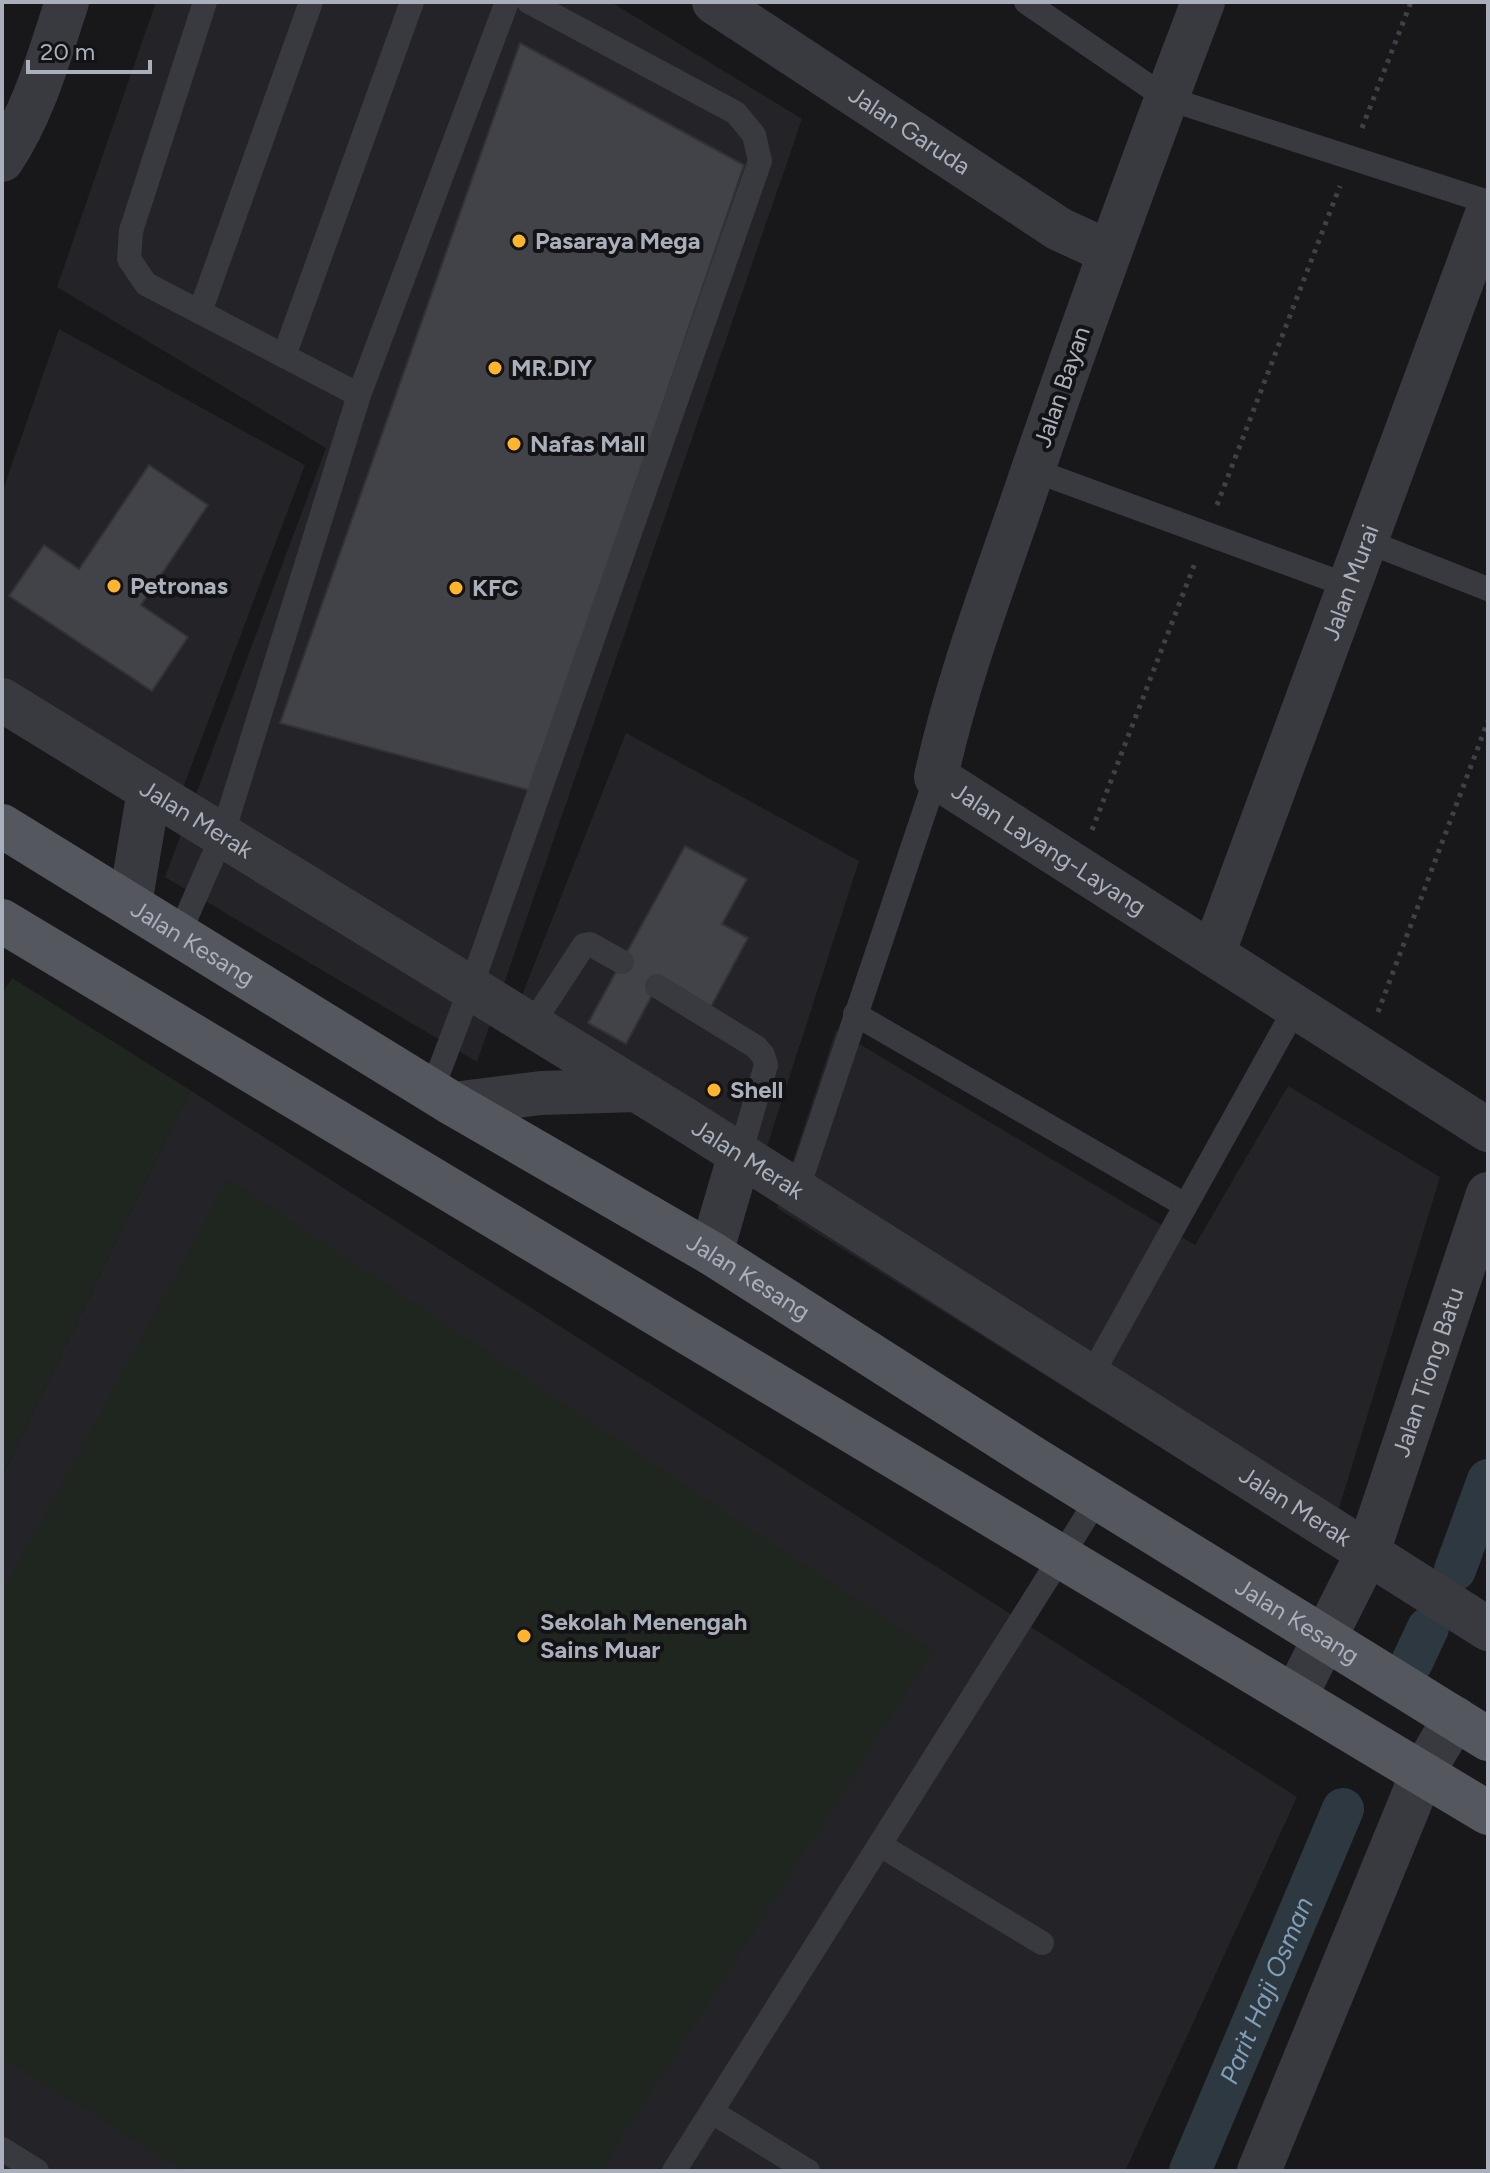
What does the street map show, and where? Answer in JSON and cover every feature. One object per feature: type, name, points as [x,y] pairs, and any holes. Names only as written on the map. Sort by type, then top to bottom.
[{"type":"main road","name":"Jalan Kesang","points":[[2,826],[442,1097],[711,1253],[1098,1498],[1472,1728]]},
{"type":"main road","points":[[2,921],[1295,1697],[1406,1811],[1488,1813]]},
{"type":"street","points":[[2,160],[18,136],[35,96],[67,2]]},
{"type":"street","name":"Jalan Garuda","points":[[714,2],[1059,229],[1109,252]]},
{"type":"street","name":"Jalan Bayan","points":[[936,777],[965,667],[1109,252],[1203,2]]},
{"type":"street","name":"Jalan Murai","points":[[1213,954],[1488,211]]},
{"type":"street","name":"Jalan Merak","points":[[2,700],[740,1154],[1488,1629]]},
{"type":"street","name":"Jalan Layang-Layang","points":[[936,777],[1488,1130]]},
{"type":"street","points":[[130,904],[149,791]]},
{"type":"street","points":[[442,1097],[637,1090]]},
{"type":"street","points":[[711,1253],[740,1154]]},
{"type":"street","name":"Jalan Tiong Batu","points":[[1295,1697],[1368,1552],[1488,1194]]},
{"type":"street","points":[[1259,2171],[1406,1811],[1472,1728]]},
{"type":"lane","points":[[205,2],[131,231],[129,259],[146,284],[359,395]]},
{"type":"lane","points":[[200,312],[311,2]]},
{"type":"lane","points":[[284,356],[412,2]]},
{"type":"lane","points":[[179,934],[222,836],[359,395],[507,2]]},
{"type":"lane","points":[[442,1097],[471,987],[760,161],[754,135],[736,113],[529,2]]},
{"type":"lane","points":[[1026,2],[1166,98],[1488,202]]},
{"type":"lane","points":[[1033,470],[1349,586]]},
{"type":"lane","points":[[1366,541],[1488,589]]},
{"type":"lane","name":"Jalan Layang-Layang","points":[[797,1191],[936,777]]},
{"type":"lane","points":[[531,1026],[584,945],[590,944],[622,962]]},
{"type":"lane","points":[[657,986],[756,1047],[763,1055],[766,1065],[740,1154]]},
{"type":"lane","points":[[1091,1376],[1296,1007]]},
{"type":"lane","points":[[855,1014],[1185,1205]]},
{"type":"lane","points":[[674,2171],[1098,1498]]},
{"type":"lane","points":[[880,1845],[1042,1943]]},
{"type":"lane","points":[[712,2112],[808,2171]]},
{"type":"lane","points":[[2,2149],[37,2171]]},
{"type":"path","points":[[1077,867],[1411,2]]},
{"type":"path","points":[[1363,1051],[1488,721]]},
{"type":"shaded area","points":[[156,2],[611,2],[802,119],[477,1062],[165,877],[326,448],[57,287]]},
{"type":"shaded area","points":[[59,329],[305,465],[170,822],[2,719],[2,493]]},
{"type":"shaded area","points":[[626,733],[859,861],[756,1181],[509,1028]]},
{"type":"shaded area","points":[[12,978],[190,1090],[2,1476],[2,994]]},
{"type":"shaded area","points":[[836,1030],[1195,1245],[1288,1086],[1440,1177],[1326,1551],[777,1208]]},
{"type":"shaded area","name":"Sekolah Menengah Sains Muar","points":[[190,1090],[1297,1797],[1125,2171],[2,2171],[2,1476]]},
{"type":"shaded area","name":"Sekolah Menengah Sains Muar","points":[[228,1179],[933,1651],[601,2171],[186,2171],[2,2058],[2,1593]]},
{"type":"building","name":"Nafas Mall","points":[[520,43],[744,165],[532,791],[280,723]]},
{"type":"building","points":[[149,465],[208,505],[141,605],[188,637],[152,691],[9,596],[44,545],[79,569]]},
{"type":"building","points":[[685,846],[747,879],[722,924],[748,938],[707,1014],[657,986],[626,1044],[588,1023]]},
{"type":"waterway","name":"Parit Haji Osman","points":[[1455,1570],[1488,1480]]},
{"type":"waterway","name":"Parit Haji Osman","points":[[1412,1662],[1428,1628]]},
{"type":"waterway","name":"Parit Haji Osman","points":[[1190,2171],[1343,1809]]},
{"type":"place","name":"Pasaraya Mega","points":[[519,241]]},
{"type":"place","name":"MR.DIY","points":[[495,368]]},
{"type":"place","name":"Nafas Mall","points":[[514,444]]},
{"type":"place","name":"Petronas","points":[[114,586]]},
{"type":"place","name":"KFC","points":[[456,588]]},
{"type":"place","name":"Shell","points":[[714,1090]]},
{"type":"place","name":"Sekolah Menengah Sains Muar","points":[[524,1636]]}]
